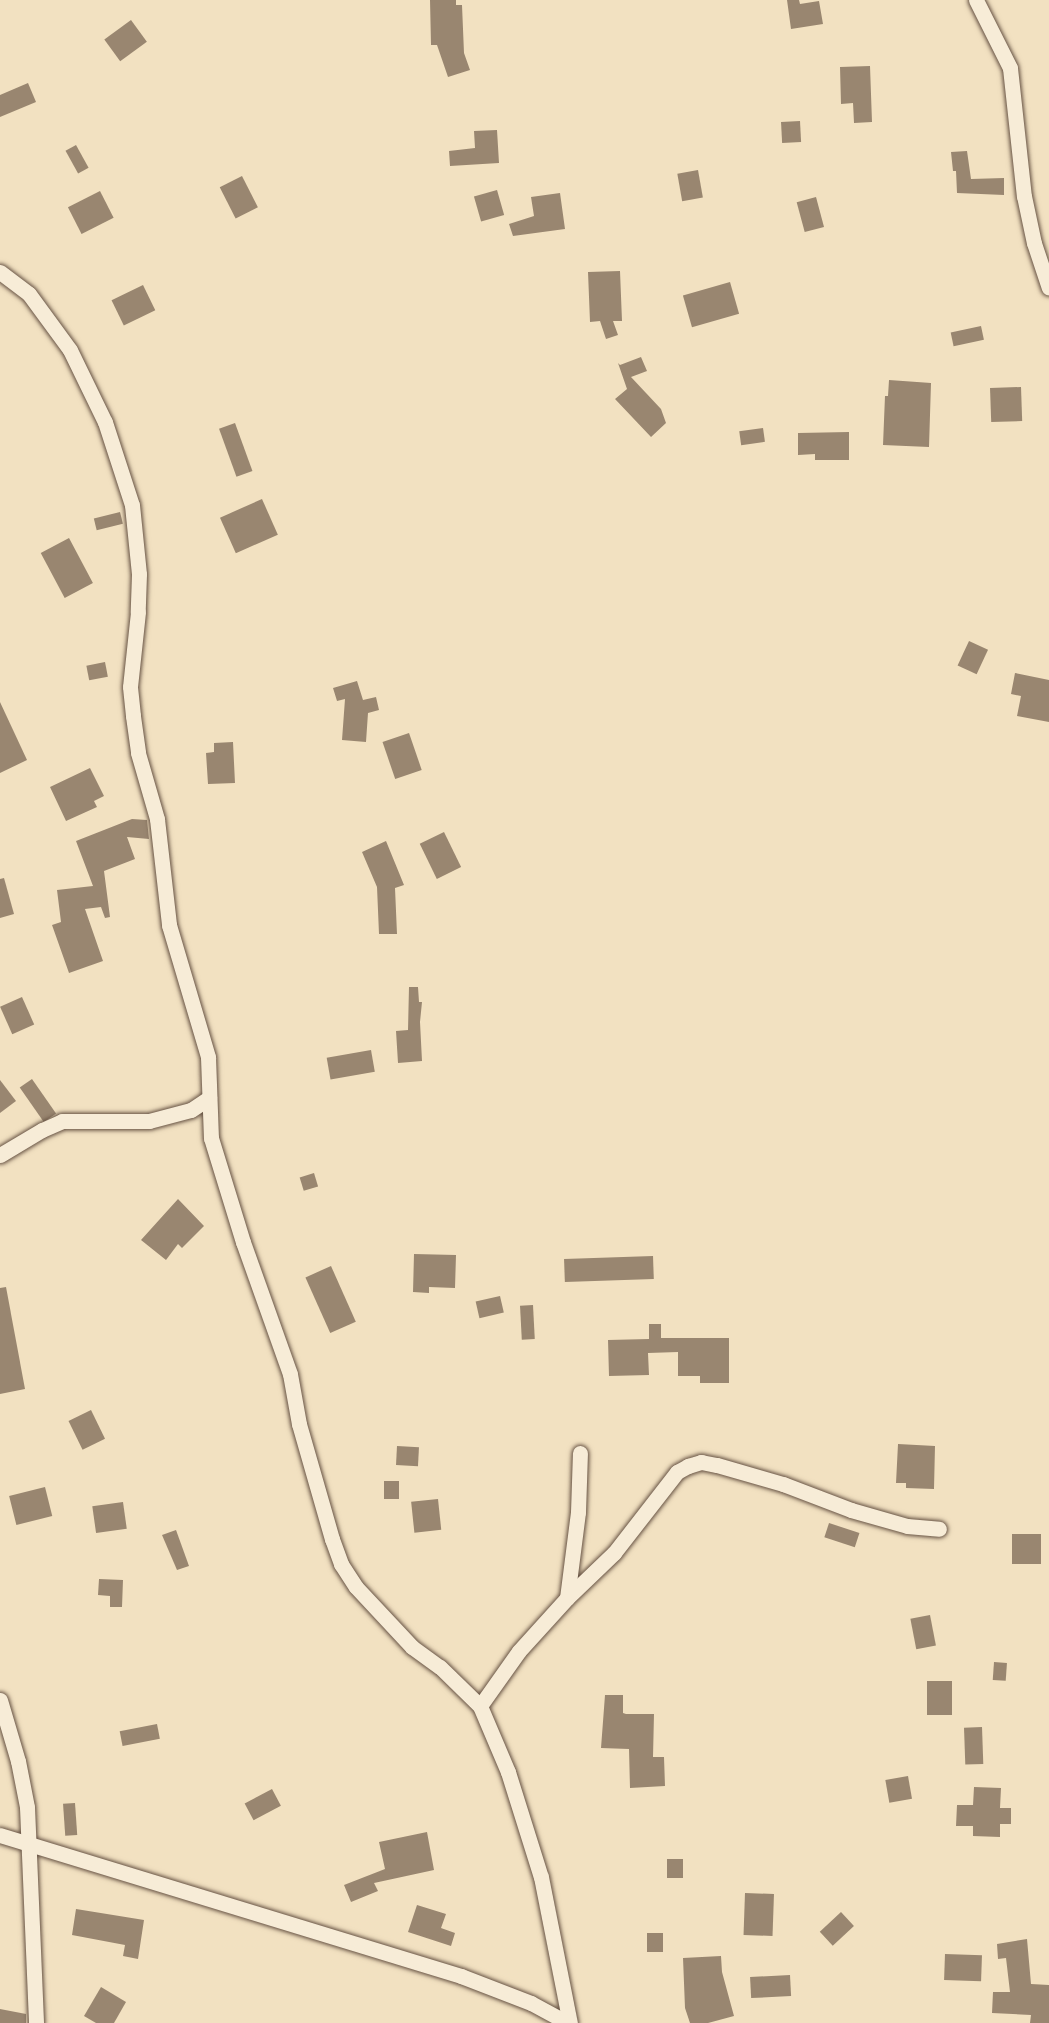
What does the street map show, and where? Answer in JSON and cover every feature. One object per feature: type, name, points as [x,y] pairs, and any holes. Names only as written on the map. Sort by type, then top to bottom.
[{"type":"street","points":[[976,0],[1010,68],[1024,196],[1049,288]]},
{"type":"street","points":[[0,272],[29,294],[70,350],[105,422],[132,505],[139,574],[138,612],[130,687],[138,753],[157,819],[169,925],[208,1057],[211,1138],[243,1242],[290,1374],[299,1424],[329,1530],[341,1564],[356,1587],[412,1647],[440,1667],[480,1706],[508,1772],[541,1877],[569,2023]]},
{"type":"street","points":[[0,1155],[62,1121],[149,1121],[191,1110],[209,1098]]},
{"type":"street","points":[[567,1598],[578,1512],[580,1453]]},
{"type":"street","points":[[480,1706],[519,1651],[567,1598],[614,1553],[677,1472],[701,1462],[783,1484],[851,1510],[907,1526],[939,1529]]},
{"type":"street","points":[[0,1700],[27,1807],[36,2023]]},
{"type":"street","points":[[0,1835],[461,1976],[531,2003],[569,2023]]},
{"type":"building","points":[[430,0],[456,0],[456,5],[462,5],[464,53],[470,70],[448,77],[437,45],[431,45]]},
{"type":"building","points":[[787,0],[799,0],[800,4],[819,1],[823,24],[791,29]]},
{"type":"building","points":[[131,20],[147,42],[120,61],[104,39]]},
{"type":"building","points":[[870,66],[872,122],[854,123],[853,103],[841,104],[840,67]]},
{"type":"building","points":[[28,83],[36,102],[0,117],[0,95]]},
{"type":"building","points":[[800,121],[801,142],[782,143],[781,122]]},
{"type":"building","points":[[497,130],[499,163],[450,166],[449,151],[475,148],[474,131]]},
{"type":"building","points":[[76,145],[89,168],[78,174],[66,151]]},
{"type":"building","points":[[967,151],[971,179],[1004,178],[1004,195],[957,193],[956,171],[953,171],[951,152]]},
{"type":"building","points":[[698,170],[703,198],[682,201],[677,174]]},
{"type":"building","points":[[242,176],[258,207],[236,219],[220,187]]},
{"type":"building","points":[[497,190],[504,215],[481,222],[474,197]]},
{"type":"building","points":[[100,191],[114,218],[82,234],[68,207]]},
{"type":"building","points":[[560,193],[565,229],[513,236],[509,224],[534,216],[531,197]]},
{"type":"building","points":[[816,197],[824,227],[805,232],[797,202]]},
{"type":"building","points":[[620,271],[622,321],[613,321],[618,335],[606,339],[600,321],[590,322],[588,272]]},
{"type":"building","points":[[730,282],[739,314],[692,327],[683,296]]},
{"type":"building","points":[[143,285],[155,310],[124,326],[112,300]]},
{"type":"building","points":[[981,326],[984,340],[954,346],[951,332]]},
{"type":"building","points":[[641,357],[647,371],[631,377],[661,409],[666,423],[651,437],[615,399],[627,389],[618,363],[620,365]]},
{"type":"building","points":[[889,380],[931,383],[929,447],[883,445],[885,396],[888,396]]},
{"type":"building","points":[[1021,387],[1022,421],[991,422],[990,388]]},
{"type":"building","points":[[235,423],[252,471],[236,477],[219,429]]},
{"type":"building","points":[[763,428],[765,442],[741,445],[739,431]]},
{"type":"building","points":[[849,432],[849,460],[815,460],[815,454],[798,455],[798,433]]},
{"type":"building","points":[[262,499],[278,535],[236,553],[220,518]]},
{"type":"building","points":[[120,512],[123,524],[97,530],[94,519]]},
{"type":"building","points":[[69,538],[93,583],[65,598],[41,553]]},
{"type":"building","points":[[969,641],[988,650],[977,674],[958,665]]},
{"type":"building","points":[[105,662],[108,677],[89,680],[86,666]]},
{"type":"building","points":[[1015,673],[1049,680],[1049,722],[1017,716],[1021,696],[1011,694]]},
{"type":"building","points":[[357,681],[363,700],[376,697],[379,710],[368,713],[366,742],[342,740],[345,699],[337,701],[333,688]]},
{"type":"building","points":[[0,702],[27,760],[0,773]]},
{"type":"building","points":[[409,733],[422,770],[395,779],[383,742]]},
{"type":"building","points":[[233,742],[235,783],[208,784],[206,753],[214,752],[214,743]]},
{"type":"building","points":[[90,768],[104,796],[94,801],[97,807],[66,821],[50,787]]},
{"type":"building","points":[[132,819],[147,820],[149,839],[127,837],[135,859],[104,871],[110,917],[105,918],[101,907],[85,909],[103,961],[69,973],[52,925],[61,922],[57,890],[93,886],[76,841]]},
{"type":"building","points":[[444,832],[461,867],[437,879],[420,844]]},
{"type":"building","points":[[386,841],[404,885],[395,888],[397,934],[379,934],[377,887],[362,852]]},
{"type":"building","points":[[4,878],[14,914],[0,918],[0,879]]},
{"type":"building","points":[[409,987],[418,987],[419,1002],[422,1002],[420,1022],[422,1061],[398,1063],[396,1031],[408,1030]]},
{"type":"building","points":[[22,997],[34,1024],[12,1034],[0,1007]]},
{"type":"building","points":[[371,1050],[375,1072],[331,1079],[327,1058]]},
{"type":"building","points":[[32,1079],[56,1113],[44,1122],[20,1088]]},
{"type":"building","points":[[0,1080],[16,1101],[0,1113]]},
{"type":"building","points":[[314,1173],[318,1186],[304,1191],[300,1177]]},
{"type":"building","points":[[178,1199],[204,1226],[182,1248],[178,1244],[166,1260],[141,1240]]},
{"type":"building","points":[[414,1254],[456,1255],[455,1288],[429,1287],[429,1293],[413,1292]]},
{"type":"building","points":[[653,1256],[654,1279],[565,1282],[564,1259]]},
{"type":"building","points":[[331,1266],[356,1322],[330,1333],[305,1277]]},
{"type":"building","points":[[6,1287],[25,1389],[0,1394],[0,1288]]},
{"type":"building","points":[[500,1296],[504,1313],[479,1318],[476,1302]]},
{"type":"building","points":[[533,1305],[535,1339],[522,1340],[520,1306]]},
{"type":"building","points":[[649,1324],[661,1324],[661,1338],[729,1338],[729,1383],[700,1383],[700,1376],[678,1376],[678,1352],[648,1353],[649,1375],[609,1376],[608,1340],[649,1339]]},
{"type":"building","points":[[91,1410],[105,1439],[83,1450],[69,1421]]},
{"type":"building","points":[[898,1444],[935,1446],[934,1489],[906,1488],[906,1483],[896,1483]]},
{"type":"building","points":[[397,1446],[419,1447],[418,1466],[396,1465]]},
{"type":"building","points":[[384,1481],[399,1481],[399,1499],[384,1499]]},
{"type":"building","points":[[45,1487],[52,1516],[16,1525],[9,1496]]},
{"type":"building","points":[[438,1499],[441,1530],[414,1533],[411,1502]]},
{"type":"building","points":[[123,1502],[127,1529],[96,1533],[92,1506]]},
{"type":"building","points":[[829,1523],[859,1533],[855,1547],[824,1537]]},
{"type":"building","points":[[176,1530],[189,1566],[177,1570],[162,1535]]},
{"type":"building","points":[[1012,1534],[1041,1534],[1041,1564],[1012,1564]]},
{"type":"building","points":[[99,1579],[123,1580],[122,1607],[110,1607],[110,1596],[98,1595]]},
{"type":"building","points":[[930,1615],[936,1645],[916,1649],[910,1619]]},
{"type":"building","points":[[994,1662],[1007,1663],[1006,1681],[993,1680]]},
{"type":"building","points":[[927,1681],[952,1681],[952,1715],[927,1715]]},
{"type":"building","points":[[605,1695],[623,1695],[623,1713],[654,1714],[653,1757],[664,1757],[665,1786],[630,1788],[629,1749],[601,1748]]},
{"type":"building","points":[[157,1724],[160,1739],[123,1746],[120,1731]]},
{"type":"building","points":[[982,1727],[983,1764],[965,1765],[964,1728]]},
{"type":"building","points":[[908,1776],[912,1799],[889,1803],[885,1780]]},
{"type":"building","points":[[974,1787],[1001,1788],[1000,1808],[1011,1808],[1011,1824],[1000,1824],[1000,1837],[973,1836],[973,1826],[956,1826],[957,1805],[973,1805]]},
{"type":"building","points":[[272,1789],[281,1806],[254,1820],[245,1804]]},
{"type":"building","points":[[75,1803],[77,1835],[65,1836],[63,1804]]},
{"type":"building","points":[[427,1832],[434,1870],[374,1883],[378,1891],[351,1902],[344,1885],[385,1869],[379,1842]]},
{"type":"building","points":[[667,1859],[683,1859],[683,1878],[667,1878]]},
{"type":"building","points":[[745,1893],[774,1894],[773,1936],[744,1935]]},
{"type":"building","points":[[417,1905],[446,1914],[441,1928],[455,1933],[451,1946],[408,1932]]},
{"type":"building","points":[[76,1909],[144,1920],[138,1959],[123,1956],[125,1945],[72,1935]]},
{"type":"building","points":[[841,1912],[854,1926],[833,1946],[820,1932]]},
{"type":"building","points":[[647,1933],[663,1933],[663,1952],[647,1952]]},
{"type":"building","points":[[1027,1939],[1031,1984],[1049,1985],[1049,2023],[1030,2023],[1031,2015],[992,2013],[993,1992],[1010,1992],[1006,1958],[998,1959],[997,1944]]},
{"type":"building","points":[[945,1954],[982,1955],[981,1981],[944,1980]]},
{"type":"building","points":[[721,1956],[722,1972],[734,2016],[708,2023],[690,2023],[685,2008],[683,1958]]},
{"type":"building","points":[[790,1975],[791,1996],[751,1998],[750,1977]]},
{"type":"building","points":[[101,1987],[126,2002],[114,2023],[96,2023],[84,2016]]},
{"type":"building","points":[[0,2009],[26,2014],[26,2023],[0,2023]]}]
